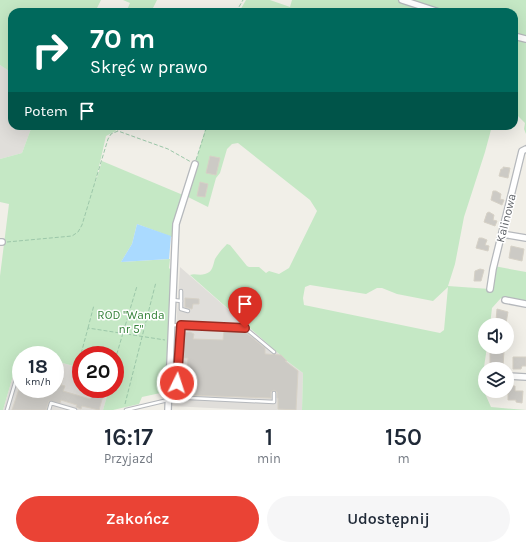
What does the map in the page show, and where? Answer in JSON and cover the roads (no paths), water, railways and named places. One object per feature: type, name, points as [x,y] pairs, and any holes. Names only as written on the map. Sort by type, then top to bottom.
[{"type":"street","points":[[402,0],[427,8]]},
{"type":"street","name":"Kalinowa","points":[[490,289],[522,151],[526,149]]},
{"type":"street","points":[[168,410],[176,224],[195,164]]},
{"type":"street","points":[[502,234],[526,238]]},
{"type":"street","points":[[505,300],[526,304]]},
{"type":"street","points":[[514,376],[526,377]]},
{"type":"lane","points":[[181,291],[181,308],[188,312]]},
{"type":"lane","points":[[172,300],[181,301]]},
{"type":"lane","points":[[171,325],[245,328],[274,352]]},
{"type":"lane","points":[[176,397],[181,325]]},
{"type":"lane","points":[[7,410],[12,393]]},
{"type":"lane","points":[[126,410],[176,397],[274,402],[274,393]]},
{"type":"lane","points":[[49,410],[51,403],[75,410]]},
{"type":"water","points":[[137,224],[171,236],[169,259],[121,262],[132,244]]},
{"type":"park label","name":"ROD \"Wanda nr 5\"","points":[[131,322]]}]
